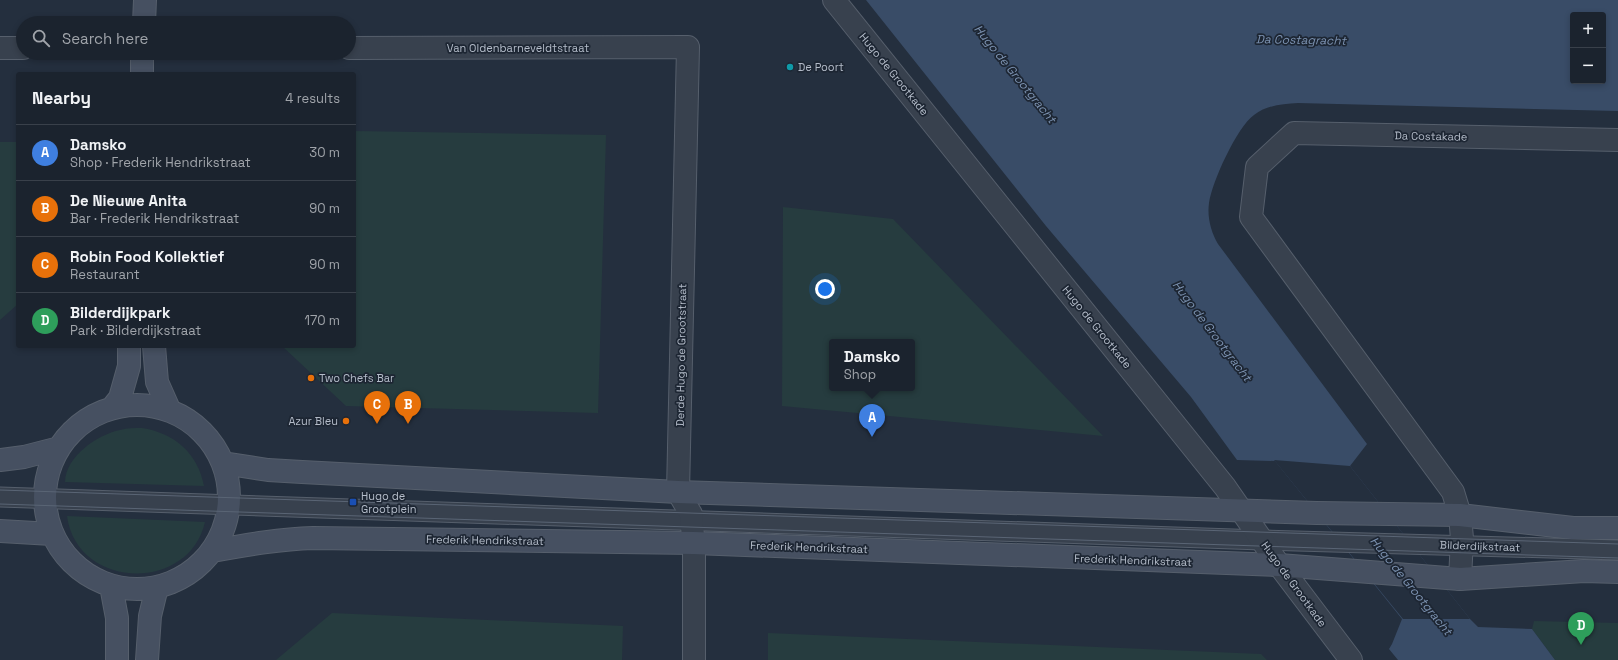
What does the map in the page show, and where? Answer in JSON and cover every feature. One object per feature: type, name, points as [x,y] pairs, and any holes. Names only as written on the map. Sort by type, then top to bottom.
[{"type":"street","points":[[144,16],[145,0]]},
{"type":"street","name":"Hugo de Grootkade","points":[[834,0],[1220,481],[1279,565],[1351,660]]},
{"type":"street","name":"Van Oldenbarneveldtstraat","points":[[356,48],[688,47]]},
{"type":"street","name":"Derde Hugo de Grootstraat","points":[[678,492],[688,47]]},
{"type":"street","points":[[0,48],[16,48]]},
{"type":"street","points":[[142,60],[142,72]]},
{"type":"street","name":"Da Costakade","points":[[1460,515],[1453,492],[1251,217],[1257,168],[1294,133],[1618,140]]},
{"type":"street","points":[[112,408],[120,398],[129,366],[129,348]]},
{"type":"street","points":[[154,348],[157,382],[169,409]]},
{"type":"street","points":[[140,404],[169,409],[185,417],[200,428],[212,442],[227,474],[230,505],[225,524],[212,551],[200,565],[185,576],[157,587],[129,589],[111,586],[84,572],[65,554],[52,534],[45,499],[50,466],[59,448],[73,430],[91,416],[112,408],[140,404]]},
{"type":"street","points":[[0,460],[24,457],[59,448]]},
{"type":"street","points":[[222,463],[268,470],[678,492],[1317,513],[1460,515],[1573,528],[1618,528]]},
{"type":"street","points":[[678,492],[691,514],[692,520],[694,543],[694,660]]},
{"type":"street","points":[[1460,515],[1462,545],[1460,579],[1584,571],[1618,572]]},
{"type":"street","points":[[0,531],[52,534]]},
{"type":"street","name":"Frederik Hendrikstraat","points":[[212,551],[264,541],[313,538],[694,543],[1279,565],[1460,579]]},
{"type":"street","points":[[111,586],[117,618],[117,660]]},
{"type":"street","points":[[147,660],[150,616],[157,587]]},
{"type":"lane","points":[[0,497],[230,505]]},
{"type":"lane","name":"Frederik Hendrikstraat","points":[[230,505],[1341,542]]},
{"type":"lane","name":"Bilderdijkstraat","points":[[1341,542],[1618,550]]},
{"type":"green space","points":[[356,131],[606,135],[598,413],[346,406],[284,348],[356,348]]},
{"type":"green space","points":[[0,142],[16,142],[16,306],[0,320]]},
{"type":"green space","points":[[783,207],[893,219],[1103,436],[782,406]]},
{"type":"green space","points":[[128,428],[142,428],[164,435],[183,446],[196,464],[201,474],[204,486],[65,482],[71,464],[84,448],[111,433]]},
{"type":"green space","points":[[67,516],[205,522],[195,545],[178,561],[157,571],[134,573],[111,569],[91,558],[75,540]]},
{"type":"green space","points":[[332,613],[623,626],[622,660],[276,660]]},
{"type":"green space","points":[[1534,621],[1618,623],[1618,660],[1555,660],[1532,629]]},
{"type":"green space","points":[[768,633],[1261,654],[1267,660],[768,660]]},
{"type":"water","points":[[866,0],[1618,0],[1618,111],[1298,103],[1275,106],[1264,109],[1254,115],[1247,121],[1240,131],[1220,169],[1209,203],[1210,224],[1218,244],[1367,444],[1350,466],[1470,619],[1478,627],[1532,629],[1555,660],[1398,660],[1389,649],[1402,619],[1275,461],[1237,460],[1191,397],[1046,226]]},
{"type":"pier","points":[[1274,460],[1350,466],[1470,619],[1403,619]]},
{"type":"tram line","points":[[0,490],[1618,544]]},
{"type":"tram line","points":[[0,504],[1618,558]]},
{"type":"place","name":"De Poort","points":[[790,67]]},
{"type":"place","name":"Two Chefs Bar","points":[[311,378]]},
{"type":"place","name":"Azur Bleu","points":[[346,421]]},
{"type":"place","name":"Robin Food Kollektief","points":[[377,424]]},
{"type":"place","name":"De Nieuwe Anita","points":[[408,424]]},
{"type":"place","name":"Damsko","points":[[872,437]]},
{"type":"place","name":"Hugo de Grootplein","points":[[353,502]]},
{"type":"place","name":"Bilderdijkpark","points":[[1581,645]]},
{"type":"water label","name":"Da Costagracht","points":[[1301,40]]},
{"type":"water label","name":"Hugo de Grootgracht","points":[[1015,74]]},
{"type":"water label","name":"Hugo de Grootgracht","points":[[1212,331]]},
{"type":"water label","name":"Hugo de Grootgracht","points":[[1411,586]]}]
